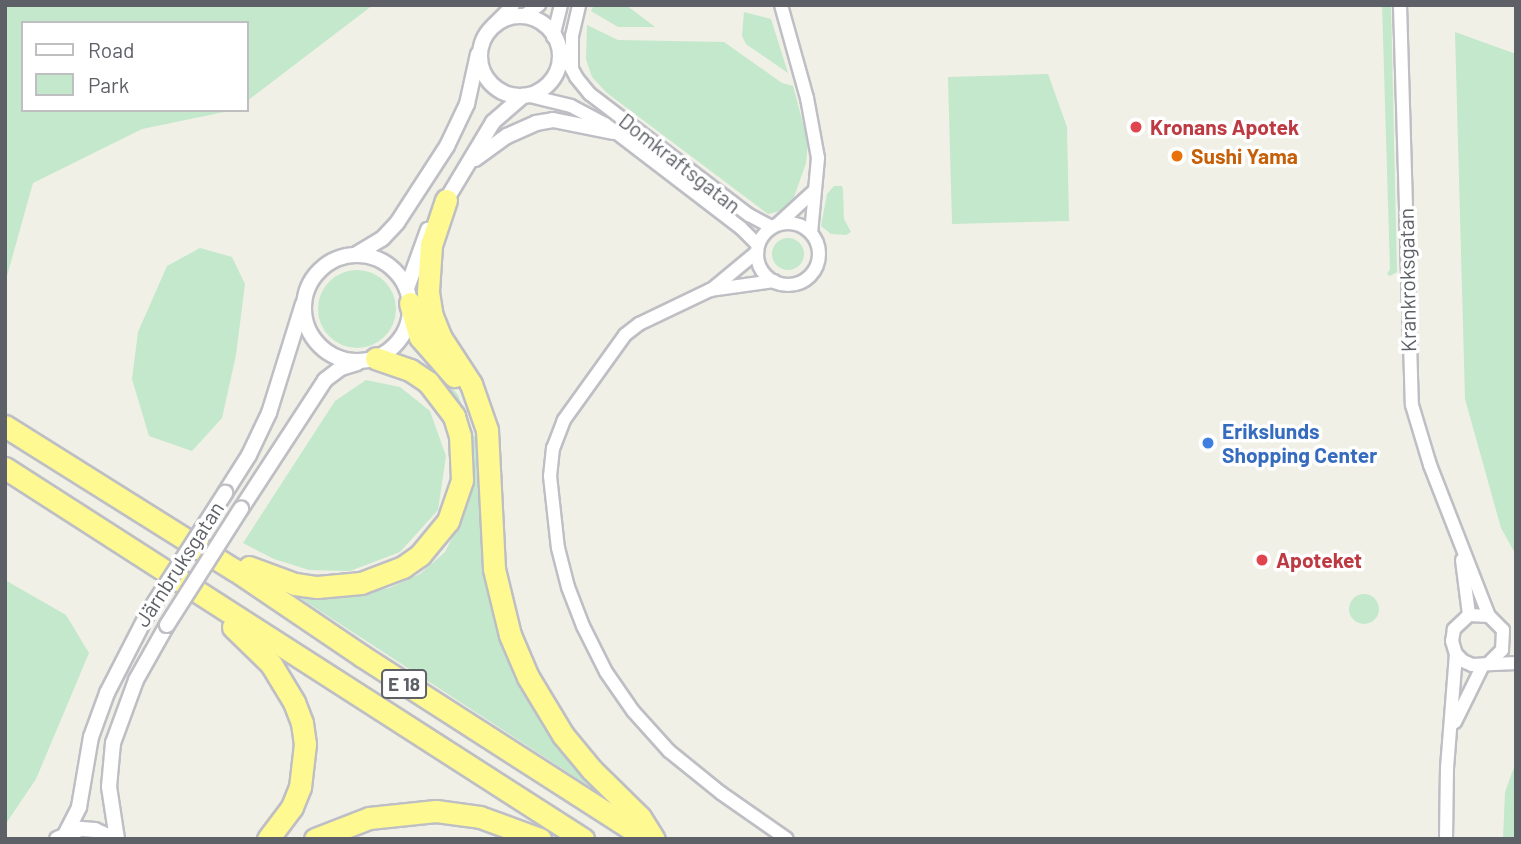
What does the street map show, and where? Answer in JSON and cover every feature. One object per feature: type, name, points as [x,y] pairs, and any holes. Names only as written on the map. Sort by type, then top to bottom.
[{"type":"highway","points":[[446,200],[431,245],[428,292],[432,316],[442,338],[471,384],[481,406],[487,430],[494,569],[503,613],[518,656],[538,697],[563,735],[607,786],[640,817],[654,839]]},
{"type":"highway","points":[[408,296],[420,337],[449,369],[474,409],[488,454]]},
{"type":"highway","name":"E 18","points":[[164,524],[181,524],[213,547],[263,573],[317,587],[372,580],[402,567],[420,555],[436,539],[457,501],[462,480],[460,436],[442,397],[428,382],[410,370],[369,360]]},
{"type":"highway","name":"E 18","points":[[5,426],[164,524],[362,656],[647,839]]},
{"type":"highway","name":"E 18","points":[[5,468],[583,839]]},
{"type":"highway","name":"E 18","points":[[211,601],[221,618],[271,664],[294,702],[302,723],[305,766],[300,787],[292,807],[268,839]]},
{"type":"highway","points":[[315,839],[369,818],[425,811],[480,817],[540,839]]},
{"type":"street","points":[[355,255],[382,239],[397,223],[447,146],[467,104],[479,50],[492,25],[517,11],[539,5]]},
{"type":"street","points":[[408,296],[390,266],[367,256],[339,258],[319,271],[304,299],[307,327],[315,341],[332,355],[369,360],[395,346],[410,318],[408,296],[422,239],[493,122],[526,96],[549,86],[556,77],[560,65],[556,41],[561,5]]},
{"type":"street","points":[[576,77],[571,52],[579,5]]},
{"type":"street","points":[[710,290],[775,281],[793,284],[813,273],[819,253],[811,233],[818,158],[815,138],[781,5]]},
{"type":"street","name":"Krankroksgatan","points":[[1400,5],[1411,395],[1419,434],[1489,616]]},
{"type":"street","points":[[517,11],[543,25],[556,41]]},
{"type":"street","name":"Domkraftsgatan","points":[[556,41],[576,77],[590,94],[749,215],[775,226]]},
{"type":"street","points":[[479,50],[481,64],[492,81],[505,90],[526,96]]},
{"type":"street","name":"Domkraftsgatan","points":[[526,96],[571,106],[605,124],[612,132],[741,228],[758,249]]},
{"type":"street","points":[[471,162],[507,136],[536,123],[553,120],[612,132]]},
{"type":"street","points":[[787,839],[721,793],[669,751],[627,701],[602,664],[583,626],[561,561],[551,505],[550,476],[553,448],[564,420],[613,348],[639,324],[710,290],[758,249],[775,226],[814,191]]},
{"type":"street","points":[[775,226],[797,224],[811,233]]},
{"type":"street","points":[[758,249],[760,267],[775,281]]},
{"type":"street","name":"Järnbruksgatan","points":[[62,836],[79,807],[86,761],[103,704],[126,650],[249,455],[269,413],[304,299]]},
{"type":"street","name":"Järnbruksgatan","points":[[116,839],[109,787],[113,743],[136,680],[167,625],[325,380],[341,368],[369,360]]},
{"type":"street","name":"Krankroksgatan","points":[[1461,546],[1469,615]]},
{"type":"street","points":[[1447,839],[1447,768],[1456,653],[1452,641],[1454,629],[1469,615],[1489,616],[1516,640]]},
{"type":"street","points":[[1452,729],[1485,665],[1502,650],[1503,630]]},
{"type":"street","points":[[1456,653],[1463,661],[1485,665],[1516,663]]},
{"type":"street","points":[[62,836],[94,830],[116,839]]},
{"type":"green space","points":[[5,5],[373,5],[248,100],[248,21],[21,21],[21,112],[224,112],[142,129],[33,183],[5,283]]},
{"type":"green space","points":[[594,5],[626,5],[655,27],[618,27],[591,11]]},
{"type":"green space","points":[[1382,5],[1391,5],[1397,272],[1390,276],[1387,274],[1390,269]]},
{"type":"green space","points":[[744,12],[771,19],[788,73],[746,44],[742,36]]},
{"type":"green space","points":[[587,25],[618,40],[724,42],[782,83],[793,86],[808,142],[806,163],[794,197],[784,210],[768,214],[607,93],[592,77],[586,59]]},
{"type":"green space","points":[[1455,32],[1516,54],[1516,555],[1501,528],[1465,399]]},
{"type":"green space","points":[[1048,74],[1067,127],[1069,221],[952,224],[948,77]]},
{"type":"green space","points":[[834,186],[842,186],[843,190],[844,219],[851,232],[846,235],[831,234],[821,226],[827,194]]},
{"type":"green space","points":[[788,238],[799,243],[804,254],[799,265],[788,270],[777,265],[772,254],[777,243]]},
{"type":"green space","points":[[200,248],[232,257],[245,284],[236,355],[222,418],[192,451],[149,436],[132,379],[138,332],[167,266]]},
{"type":"green space","points":[[357,270],[372,273],[385,281],[393,294],[396,309],[393,324],[385,337],[372,345],[357,348],[342,345],[329,337],[321,324],[318,309],[321,294],[329,281],[342,273]]},
{"type":"green space","points":[[443,376],[458,395],[475,437],[482,477],[482,554],[488,591],[508,658],[546,725],[595,785],[592,788],[291,592],[345,597],[389,588],[420,574],[445,552],[465,513],[474,477],[467,424],[454,397],[439,379]]},
{"type":"green space","points":[[366,380],[400,387],[430,411],[446,456],[438,510],[400,552],[350,571],[309,570],[274,559],[243,543],[335,401]]},
{"type":"green space","points":[[5,580],[66,615],[89,653],[36,779],[5,825]]},
{"type":"green space","points":[[1364,594],[1375,598],[1379,609],[1375,620],[1364,624],[1353,620],[1349,609],[1353,598]]},
{"type":"green space","points":[[1516,762],[1516,839],[1503,839],[1505,792]]},
{"type":"place","name":"Kronans Apotek","points":[[1136,127]]},
{"type":"place","name":"Sushi Yama","points":[[1177,156]]},
{"type":"place","name":"Erikslunds Shopping Center","points":[[1208,443]]},
{"type":"place","name":"Apoteket","points":[[1262,560]]}]
